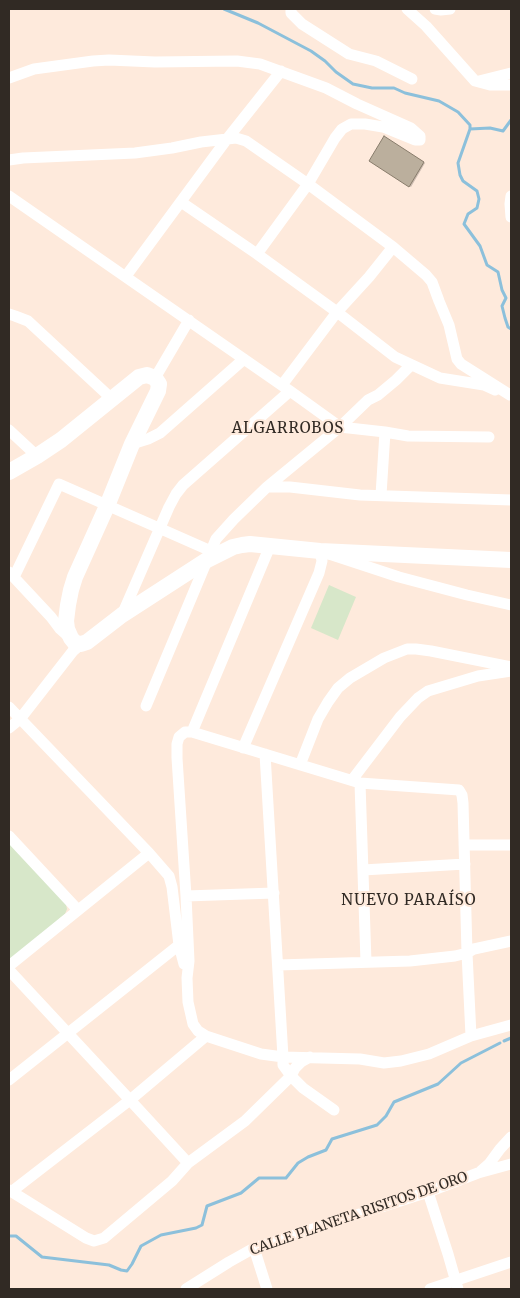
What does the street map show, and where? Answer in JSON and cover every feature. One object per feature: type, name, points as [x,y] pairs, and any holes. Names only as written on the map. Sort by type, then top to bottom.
[{"type":"street","points":[[291,9],[291,13],[302,24],[349,54],[376,61],[412,79]]},
{"type":"street","points":[[407,9],[426,26],[475,82],[490,85],[511,85]]},
{"type":"street","points":[[435,9],[450,9]]},
{"type":"street","points":[[9,78],[34,69],[109,60],[155,62],[237,61],[260,64],[326,88],[411,128],[420,136],[420,140],[415,140],[383,127],[365,124],[351,124],[342,129],[308,184],[257,254]]},
{"type":"street","points":[[126,276],[281,71]]},
{"type":"street","points":[[475,82],[511,73]]},
{"type":"street","points":[[9,160],[136,153],[236,138],[246,141],[308,184],[421,270],[432,282],[450,325],[457,359],[461,364],[510,396]]},
{"type":"street","points":[[200,142],[209,143],[213,147],[215,152],[212,160]]},
{"type":"street","points":[[9,196],[340,427],[408,436],[489,437]]},
{"type":"street","points":[[511,196],[511,218]]},
{"type":"street","points":[[181,202],[257,254],[395,357],[440,378],[484,386],[510,396]]},
{"type":"street","points":[[122,615],[176,494],[286,388],[337,312],[393,247]]},
{"type":"street","points":[[9,314],[28,321],[112,398]]},
{"type":"street","points":[[155,378],[189,320]]},
{"type":"street","points":[[132,444],[160,433],[244,359]]},
{"type":"street","points":[[146,706],[216,539],[267,488],[340,427],[368,400],[378,395],[396,380],[411,365]]},
{"type":"street","points":[[9,472],[60,440],[139,377],[147,375],[155,378],[159,384],[158,391],[132,444],[75,577],[66,621],[67,629],[76,641]]},
{"type":"street","points":[[9,430],[37,456]]},
{"type":"street","points":[[381,495],[385,432]]},
{"type":"street","points":[[209,556],[160,529],[59,484],[12,574],[60,629],[76,641],[87,642],[122,615],[209,556],[242,545],[250,544],[320,551],[511,560]]},
{"type":"street","points":[[267,488],[290,487],[360,495],[511,500]]},
{"type":"street","points":[[192,732],[270,546]]},
{"type":"street","points":[[320,551],[399,577],[511,605]]},
{"type":"street","points":[[243,748],[319,573],[322,562],[320,551]]},
{"type":"street","points":[[9,728],[20,719],[73,651],[76,641]]},
{"type":"street","points":[[300,765],[318,719],[338,688],[350,678],[384,658],[407,649],[416,649],[511,667]]},
{"type":"street","points":[[366,962],[363,870],[356,782],[400,716],[418,698],[428,692],[478,676],[511,671]]},
{"type":"street","points":[[9,707],[166,872],[170,881],[179,945],[187,978],[191,1018],[198,1031],[206,1036],[261,1054],[393,1062],[429,1054],[471,1036],[511,1025]]},
{"type":"street","points":[[187,978],[186,896],[177,744],[179,737],[185,732],[192,732],[356,782],[459,790],[463,803],[471,1036]]},
{"type":"street","points":[[265,754],[283,1064],[291,1076],[303,1088],[334,1110]]},
{"type":"street","points":[[9,836],[78,910]]},
{"type":"street","points":[[464,845],[511,845]]},
{"type":"street","points":[[9,966],[149,853]]},
{"type":"street","points":[[363,870],[465,864]]},
{"type":"street","points":[[186,896],[274,892]]},
{"type":"street","points":[[278,965],[410,961],[455,956],[474,948],[511,941]]},
{"type":"street","points":[[9,1080],[179,945]]},
{"type":"street","points":[[9,970],[188,1163]]},
{"type":"street","points":[[206,1036],[130,1100],[10,1191],[86,1238],[94,1241],[104,1238],[172,1181],[188,1163],[245,1121],[291,1076],[301,1062],[310,1057]]},
{"type":"street","points":[[478,1173],[489,1164],[511,1137]]},
{"type":"street","name":"CALLE PLANETA RISITOS DE ORO","points":[[186,1289],[254,1248],[428,1192],[478,1173],[511,1164]]},
{"type":"street","points":[[428,1192],[457,1285]]},
{"type":"street","points":[[254,1248],[267,1289]]},
{"type":"street","points":[[430,1289],[457,1285],[511,1262]]},
{"type":"green space","points":[[329,585],[356,597],[338,640],[311,628]]},
{"type":"green space","points":[[9,842],[66,904],[67,909],[65,914],[9,961]]},
{"type":"building","points":[[384,136],[424,162],[409,187],[369,161]]},
{"type":"waterway","points":[[224,9],[258,23],[311,51],[353,84],[372,88],[394,88],[405,93],[439,101],[458,112],[470,125],[470,129],[490,128],[503,131],[511,120]]},
{"type":"waterway","points":[[470,129],[458,163],[463,181],[477,191],[479,199],[477,208],[468,214],[464,224],[480,246],[487,265],[498,272],[506,298],[502,306],[508,327],[511,329]]},
{"type":"waterway","points":[[504,1041],[511,1038]]},
{"type":"waterway","points":[[9,1236],[16,1236],[42,1257],[109,1265],[127,1271],[141,1246],[161,1235],[202,1225],[207,1206],[241,1193],[259,1178],[286,1178],[298,1163],[326,1150],[332,1139],[377,1125],[386,1116],[394,1102],[438,1084],[461,1063],[500,1043]]},
{"type":"district","name":"ALGARROBOS","points":[[288,429]]},
{"type":"district","name":"NUEVO PARAÍSO","points":[[409,901]]}]
